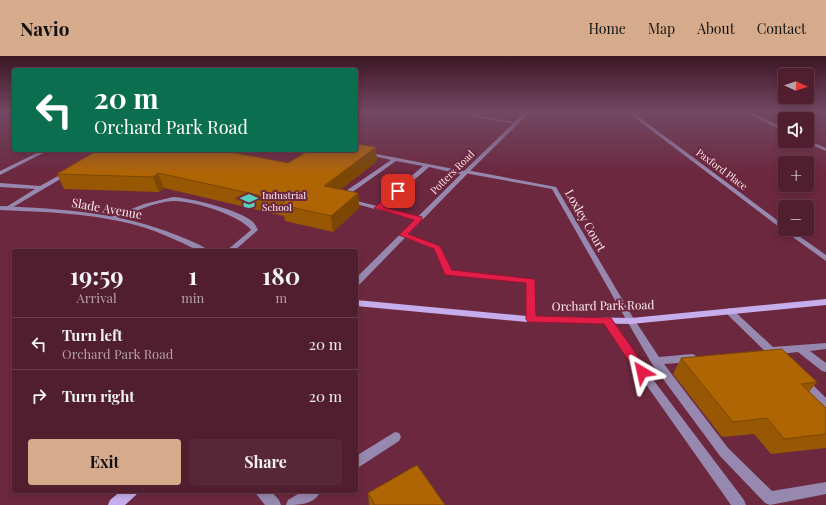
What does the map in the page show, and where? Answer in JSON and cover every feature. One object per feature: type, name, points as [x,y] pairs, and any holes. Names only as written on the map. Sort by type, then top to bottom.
[{"type":"main road","name":"Orchard Park Road","points":[[358,303],[531,319],[631,321],[826,302]]},
{"type":"main road","points":[[115,505],[129,493]]},
{"type":"street","name":"Potters Road","points":[[358,281],[508,132]]},
{"type":"street","name":"Paxford Place","points":[[656,132],[778,224]]},
{"type":"street","points":[[814,144],[826,150]]},
{"type":"street","points":[[0,173],[42,152]]},
{"type":"street","name":"Loxley Court","points":[[358,152],[427,166],[554,188],[631,321],[656,361],[724,452],[770,498],[826,488]]},
{"type":"street","points":[[395,159],[348,192],[346,197],[351,201],[419,219]]},
{"type":"street","points":[[378,208],[427,166]]},
{"type":"street","points":[[3,209],[73,169]]},
{"type":"street","points":[[0,185],[41,188]]},
{"type":"street","points":[[112,218],[152,204],[174,198],[180,199],[236,214],[253,225],[254,230],[232,249]]},
{"type":"street","name":"Slade Avenue","points":[[3,209],[73,213],[112,218],[147,227],[200,249]]},
{"type":"street","points":[[403,235],[437,248],[449,273],[531,281],[531,319]]},
{"type":"street","name":"Paxford Place","points":[[795,236],[826,259]]},
{"type":"street","points":[[728,311],[782,362]]},
{"type":"street","points":[[607,320],[624,347],[739,505]]},
{"type":"street","points":[[756,353],[826,346]]},
{"type":"street","points":[[801,348],[826,368]]},
{"type":"street","points":[[656,361],[702,357]]},
{"type":"street","points":[[793,373],[826,405]]},
{"type":"street","points":[[358,462],[396,437]]},
{"type":"street","points":[[264,493],[274,505]]},
{"type":"street","points":[[293,505],[311,493]]},
{"type":"building","points":[[358,144],[376,147],[324,186],[358,193],[331,216],[282,205],[285,201],[158,173],[153,177],[57,174],[95,152],[230,152],[288,163],[307,152],[358,152]]},
{"type":"building","points":[[782,349],[817,382],[801,384],[826,408],[826,434],[784,439],[767,418],[733,422],[681,358]]},
{"type":"building","points":[[417,465],[445,505],[375,505],[368,493]]},
{"type":"place","name":"Industrial School","points":[[249,201]]},
{"type":"route","points":[[398,191],[378,208],[419,219],[403,235],[437,248],[449,273],[531,281],[531,319],[607,320],[642,372]]}]
